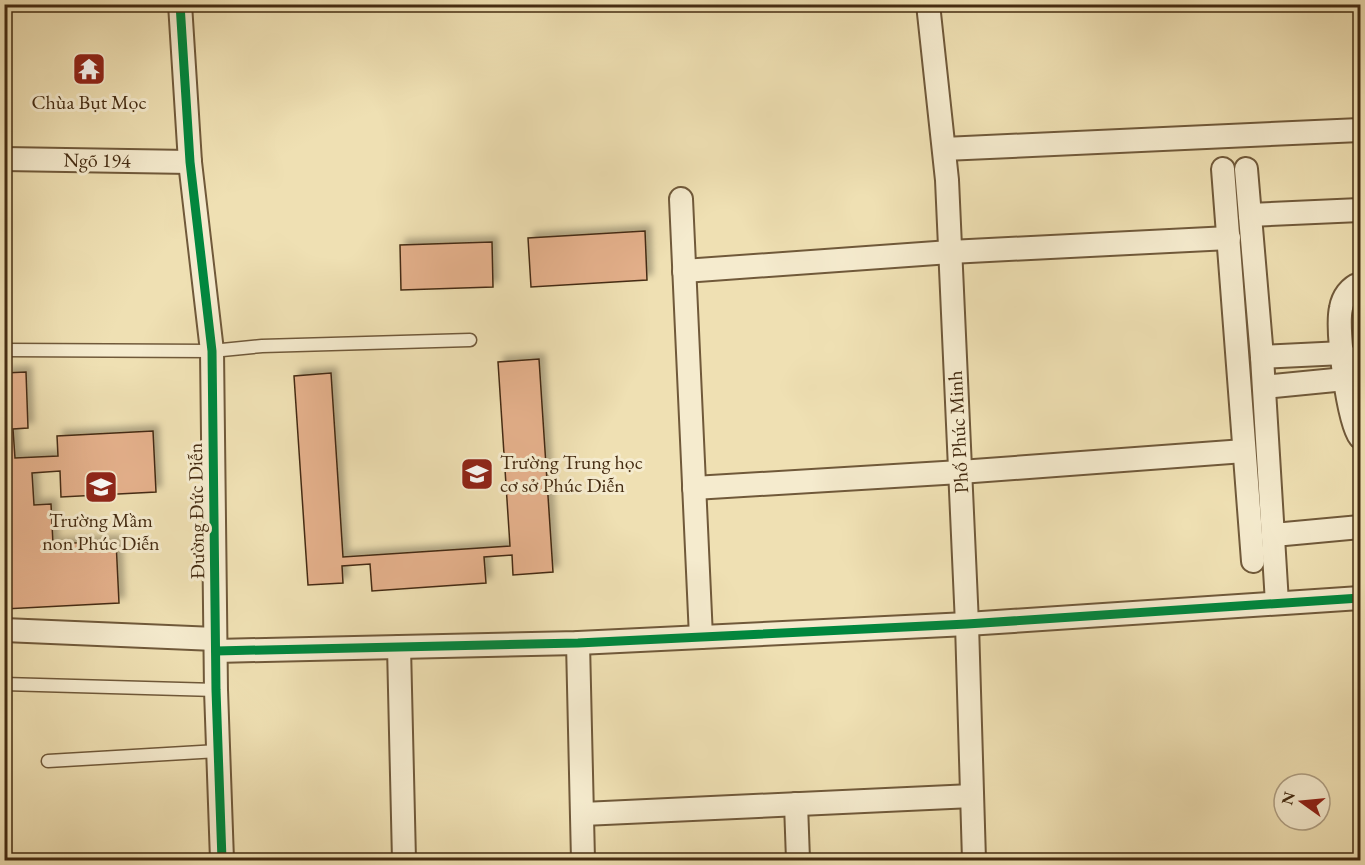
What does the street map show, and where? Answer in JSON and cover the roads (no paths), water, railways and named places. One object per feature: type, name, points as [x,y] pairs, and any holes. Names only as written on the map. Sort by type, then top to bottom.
[{"type":"street","name":"Đường Đức Diễn","points":[[180,4],[190,162],[212,351],[215,645],[222,861]]},
{"type":"street","name":"Phố Phúc Minh","points":[[928,4],[944,149],[950,252],[967,624],[974,861]]},
{"type":"street","points":[[944,149],[1360,130]]},
{"type":"street","name":"Ngõ 194","points":[[4,159],[190,162]]},
{"type":"street","points":[[1223,169],[1253,561]]},
{"type":"street","points":[[1246,169],[1262,357],[1277,603]]},
{"type":"street","points":[[681,199],[700,637]]},
{"type":"street","points":[[1250,216],[1360,210]]},
{"type":"street","points":[[684,271],[950,252],[1229,238]]},
{"type":"street","points":[[1360,284],[1355,285],[1344,296],[1340,310],[1346,379],[1354,427],[1360,437]]},
{"type":"street","points":[[1262,357],[1343,353]]},
{"type":"street","points":[[1264,387],[1346,379]]},
{"type":"street","points":[[694,488],[1244,452]]},
{"type":"street","points":[[1274,535],[1360,527]]},
{"type":"street","points":[[4,630],[215,645],[399,647],[578,643],[967,624],[1360,598]]},
{"type":"street","points":[[578,643],[583,861]]},
{"type":"street","points":[[399,647],[404,861]]},
{"type":"street","points":[[583,814],[972,796]]},
{"type":"street","points":[[796,804],[798,861]]},
{"type":"lane","points":[[4,350],[212,351],[262,346],[470,340]]},
{"type":"lane","points":[[4,684],[216,690]]},
{"type":"lane","points":[[48,761],[218,751]]},
{"type":"place","name":"Chùa Bụt Mọc","points":[[89,69]]},
{"type":"place","name":"Trường Trung học cơ sở Phúc Diễn","points":[[477,474]]},
{"type":"place","name":"Trường Mầm non Phúc Diễn","points":[[101,487]]}]
